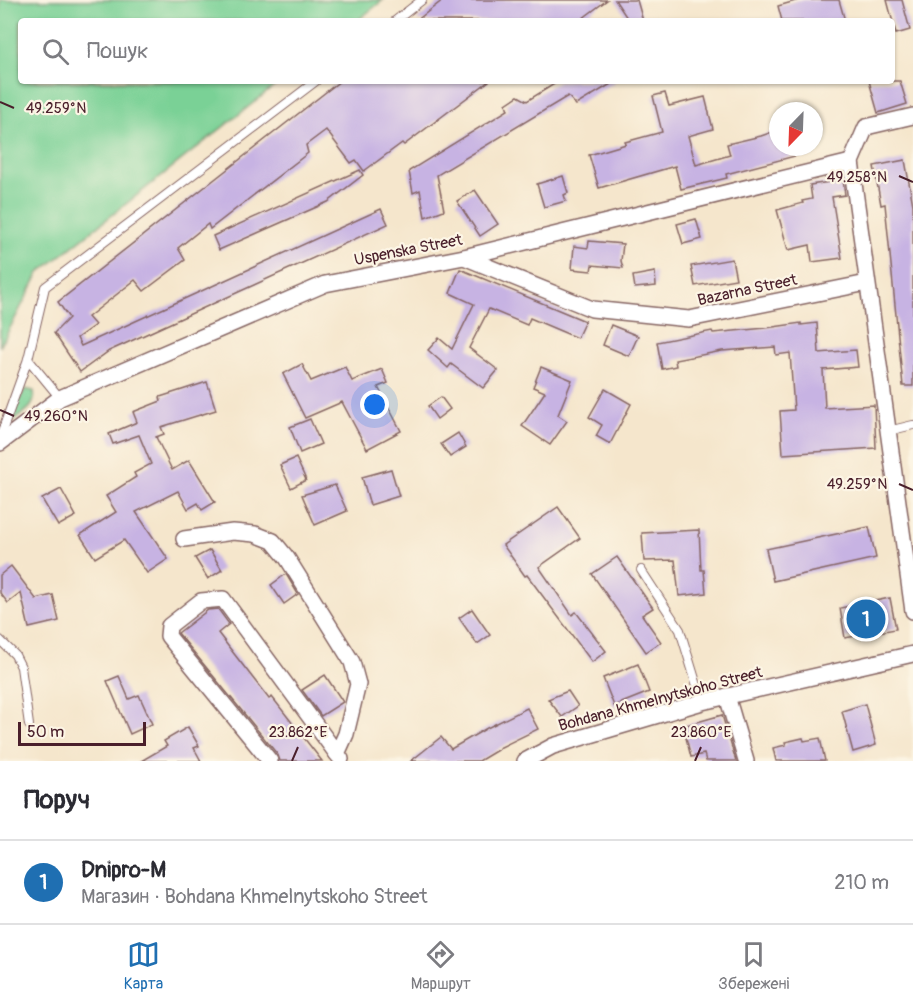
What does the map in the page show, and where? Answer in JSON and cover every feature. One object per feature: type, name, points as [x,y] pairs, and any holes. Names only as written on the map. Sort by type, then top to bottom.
[{"type":"street","points":[[913,116],[866,127],[851,162],[913,611]]},
{"type":"street","name":"Uspenska Street","points":[[0,443],[60,398],[325,284],[464,257],[851,162]]},
{"type":"street","name":"Bazarna Street","points":[[464,257],[591,309],[689,319],[867,283]]},
{"type":"street","points":[[184,539],[233,532],[255,534],[273,541],[287,558],[352,662],[358,684],[340,757]]},
{"type":"street","points":[[270,761],[168,636],[169,626],[201,601],[223,599],[340,757]]},
{"type":"street","name":"Bohdana Khmelnytskoho Street","points":[[525,761],[553,746],[702,702],[913,654]]},
{"type":"street","points":[[727,696],[746,761]]},
{"type":"lane","points":[[398,18],[422,0]]},
{"type":"lane","points":[[0,437],[28,359],[45,287],[312,84]]},
{"type":"lane","points":[[28,359],[60,398]]},
{"type":"lane","points":[[888,431],[913,425]]},
{"type":"lane","points":[[640,570],[680,630],[702,702]]},
{"type":"lane","points":[[0,640],[15,656],[21,667],[29,725]]},
{"type":"green space","points":[[0,0],[383,0],[361,18],[18,18],[18,84],[277,84],[39,273],[0,347]]},
{"type":"green space","points":[[25,389],[34,391],[34,401],[29,409],[13,421],[14,410]]},
{"type":"building","points":[[443,0],[607,0],[583,18],[420,18]]},
{"type":"building","points":[[615,0],[637,0],[642,18],[627,18]]},
{"type":"building","points":[[799,0],[839,0],[844,18],[781,18],[778,6]]},
{"type":"building","points":[[887,0],[902,0],[910,30],[896,34],[895,18],[892,18]]},
{"type":"building","points":[[895,81],[900,81],[907,104],[878,113],[870,84],[895,84]]},
{"type":"building","points":[[336,84],[485,84],[404,145],[402,143],[364,171],[356,160],[351,163],[326,130],[306,145],[308,153],[210,229],[208,224],[178,248],[185,260],[144,291],[135,280],[88,317],[95,325],[77,338],[81,346],[381,209],[388,224],[109,351],[80,372],[54,333],[69,318],[58,302]]},
{"type":"building","points":[[554,84],[611,84],[576,105],[568,96],[437,175],[444,210],[425,217],[420,190],[413,193],[409,171],[508,110],[506,104],[518,96],[527,101]]},
{"type":"building","points":[[665,93],[669,106],[705,97],[713,129],[688,136],[696,165],[730,155],[727,144],[769,133],[769,156],[795,156],[726,174],[727,178],[681,189],[675,166],[599,188],[589,155],[662,132],[653,96]]},
{"type":"building","points":[[905,160],[913,205],[913,386],[903,386],[885,204],[881,205],[874,166]]},
{"type":"building","points":[[360,170],[363,175],[328,202],[219,250],[213,236]]},
{"type":"building","points":[[563,176],[568,193],[564,195],[566,201],[544,207],[537,184]]},
{"type":"building","points":[[843,180],[845,195],[832,197],[842,258],[812,262],[810,245],[788,250],[777,210],[812,199],[810,185]]},
{"type":"building","points":[[475,190],[498,224],[480,236],[457,201]]},
{"type":"building","points":[[696,219],[702,239],[683,244],[677,224]]},
{"type":"building","points":[[589,241],[623,244],[621,261],[623,268],[592,265],[591,271],[572,269],[574,246],[588,248]]},
{"type":"building","points":[[732,259],[736,279],[695,286],[691,266]]},
{"type":"building","points":[[460,269],[585,321],[577,338],[530,318],[527,325],[489,309],[469,348],[498,370],[483,388],[451,364],[448,368],[428,350],[439,338],[452,349],[474,304],[450,293]]},
{"type":"building","points":[[655,272],[656,286],[635,288],[633,276]]},
{"type":"building","points":[[801,323],[801,325],[817,323],[819,353],[856,350],[858,367],[823,370],[825,408],[874,405],[876,448],[783,454],[780,411],[794,410],[790,353],[776,355],[775,347],[722,351],[675,360],[676,366],[662,369],[657,342],[712,331],[713,333]]},
{"type":"building","points":[[611,325],[638,336],[629,356],[603,345]]},
{"type":"building","points":[[302,364],[311,381],[345,367],[352,381],[382,369],[388,383],[378,387],[401,431],[367,449],[342,402],[305,418],[283,374]]},
{"type":"building","points":[[541,367],[572,380],[558,415],[567,421],[550,445],[522,426],[545,392],[533,387]]},
{"type":"building","points":[[207,382],[216,410],[161,427],[164,434],[156,437],[172,470],[189,460],[215,502],[202,510],[198,503],[188,509],[178,491],[136,512],[168,559],[147,573],[124,540],[95,558],[80,535],[116,512],[106,496],[136,477],[134,473],[151,464],[139,435],[113,444],[109,434],[137,422],[133,412],[161,401],[160,397]]},
{"type":"building","points":[[605,389],[631,404],[610,444],[596,436],[602,425],[589,417]]},
{"type":"building","points":[[441,397],[450,409],[437,419],[428,406]]},
{"type":"building","points":[[310,419],[321,444],[300,453],[290,427]]},
{"type":"building","points":[[458,433],[466,447],[450,457],[441,444]]},
{"type":"building","points":[[296,458],[306,480],[291,488],[280,465]]},
{"type":"building","points":[[391,469],[399,496],[370,505],[362,477]]},
{"type":"building","points":[[335,485],[347,511],[315,525],[302,495]]},
{"type":"building","points":[[61,489],[76,516],[58,526],[42,499]]},
{"type":"building","points":[[558,507],[580,538],[539,567],[572,615],[576,612],[606,651],[592,662],[503,545]]},
{"type":"building","points":[[869,527],[876,558],[773,581],[766,549]]},
{"type":"building","points":[[699,530],[701,570],[704,570],[706,593],[679,596],[675,560],[644,561],[642,533]]},
{"type":"building","points":[[210,550],[222,570],[208,579],[195,558]]},
{"type":"building","points":[[617,557],[653,608],[642,615],[661,642],[646,652],[592,574]]},
{"type":"building","points":[[11,566],[36,599],[53,595],[59,621],[29,628],[21,593],[8,603],[0,593],[0,575]]},
{"type":"building","points":[[286,574],[298,594],[284,604],[271,585]]},
{"type":"building","points":[[890,598],[896,629],[845,638],[840,608]]},
{"type":"building","points":[[218,609],[229,624],[218,633],[269,699],[272,697],[322,761],[280,761],[278,755],[178,633],[208,610]]},
{"type":"building","points":[[472,609],[490,635],[477,644],[459,618]]},
{"type":"building","points":[[638,664],[649,692],[614,706],[603,678]]},
{"type":"building","points":[[325,675],[343,702],[321,716],[302,690]]},
{"type":"building","points":[[119,676],[129,699],[139,695],[152,724],[130,734],[107,681]]},
{"type":"building","points":[[568,691],[578,706],[562,717],[548,699]]},
{"type":"building","points":[[865,704],[876,745],[853,752],[842,711]]},
{"type":"building","points":[[527,708],[538,729],[499,748],[479,761],[411,761],[441,737],[451,749]]},
{"type":"building","points":[[722,715],[736,761],[706,761],[704,754],[691,757],[683,726]]},
{"type":"building","points":[[188,727],[199,746],[194,748],[201,761],[141,761],[167,746],[164,741]]},
{"type":"building","points":[[803,738],[804,741],[820,738],[825,761],[776,761],[773,748],[786,745],[785,742]]},
{"type":"place","name":"Dnipro-M","points":[[866,619]]}]
